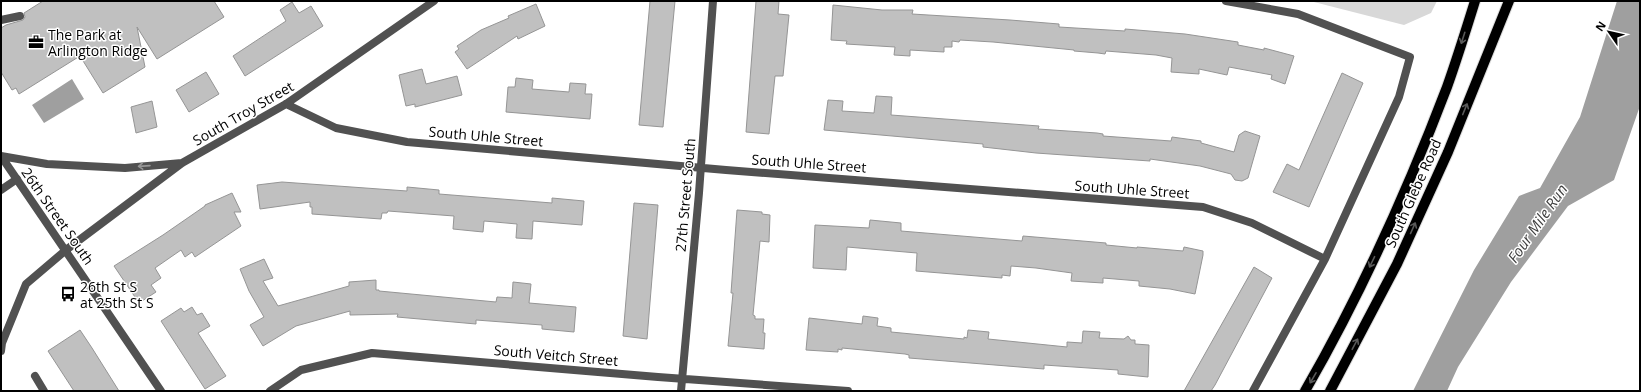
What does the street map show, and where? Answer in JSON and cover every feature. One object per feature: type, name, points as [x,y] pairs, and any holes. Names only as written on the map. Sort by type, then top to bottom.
[{"type":"main road","name":"South Glebe Road","points":[[1305,391],[1358,293],[1396,213],[1447,85],[1475,1]]},
{"type":"main road","name":"South Glebe Road","points":[[1330,391],[1397,264],[1448,152],[1507,6]]},
{"type":"street","name":"South Troy Street","points":[[1,351],[2,343],[26,284],[66,250],[182,163],[286,104],[434,1]]},
{"type":"street","name":"27th Street South","points":[[682,391],[701,168],[713,1]]},
{"type":"street","points":[[1226,1],[1298,14],[1410,57],[1399,97],[1325,259],[1253,391]]},
{"type":"street","points":[[1,20],[20,16]]},
{"type":"street","name":"South Uhle Street","points":[[286,104],[336,128],[407,142],[701,168],[1202,207],[1252,223],[1325,259]]},
{"type":"street","points":[[1,156],[47,164],[125,168],[182,163]]},
{"type":"street","name":"26th Street South","points":[[1,156],[161,391]]},
{"type":"street","points":[[1,190],[17,179]]},
{"type":"street","name":"South Veitch Street","points":[[270,391],[301,370],[372,353],[682,379],[848,391]]},
{"type":"street","points":[[35,376],[44,391]]},
{"type":"shaded area","points":[[1310,1],[1437,1],[1431,13],[1404,25]]},
{"type":"water","name":"Four Mile Run","points":[[1617,1],[1640,1],[1640,106],[1614,180],[1568,206],[1511,282],[1458,367],[1447,391],[1413,391],[1474,270],[1519,196],[1540,188],[1580,117]]},
{"type":"water","points":[[72,79],[84,99],[44,123],[32,105]]},
{"type":"building","points":[[43,1],[214,1],[224,17],[157,59],[137,27],[145,67],[103,93],[80,56],[19,94],[16,88],[12,90],[1,72],[1,28],[23,20],[25,17],[24,13]]},
{"type":"building","points":[[650,1],[675,1],[663,127],[639,125]]},
{"type":"building","points":[[756,1],[779,1],[778,14],[789,15],[783,76],[775,76],[769,134],[746,132]]},
{"type":"building","points":[[292,2],[299,13],[311,6],[323,26],[245,76],[233,56],[286,21],[280,10]]},
{"type":"building","points":[[536,4],[545,26],[518,39],[517,36],[467,69],[455,52],[459,49],[457,46],[481,30]]},
{"type":"building","points":[[833,5],[882,10],[913,10],[912,14],[1059,24],[1059,27],[1125,31],[1125,29],[1185,34],[1238,42],[1238,45],[1264,50],[1264,48],[1294,56],[1285,84],[1271,79],[1272,75],[1229,67],[1227,75],[1199,69],[1199,74],[1171,72],[1172,58],[1156,55],[1106,51],[1105,54],[993,42],[952,41],[952,47],[944,47],[944,52],[910,50],[910,56],[894,55],[895,47],[846,44],[847,41],[831,40]]},
{"type":"building","points":[[422,69],[426,84],[457,76],[462,95],[415,107],[415,104],[406,106],[399,75]]},
{"type":"building","points":[[206,72],[219,94],[189,112],[176,90]]},
{"type":"building","points":[[1342,73],[1363,83],[1309,207],[1273,192],[1287,164],[1299,170]]},
{"type":"building","points":[[516,78],[533,80],[532,89],[569,92],[570,83],[586,84],[585,94],[592,94],[590,119],[506,112],[508,87],[515,87]]},
{"type":"building","points":[[876,96],[892,97],[891,115],[1039,126],[1038,129],[1097,133],[1103,134],[1103,136],[1171,141],[1172,137],[1201,141],[1201,143],[1234,152],[1239,135],[1245,131],[1260,136],[1248,178],[1242,181],[1235,180],[1231,174],[1200,166],[1150,159],[1150,161],[1036,153],[983,147],[983,144],[824,130],[828,100],[843,101],[842,111],[874,113]]},
{"type":"building","points":[[152,101],[157,127],[136,133],[131,107]]},
{"type":"building","points":[[282,182],[407,191],[407,187],[439,190],[439,194],[552,203],[552,198],[584,201],[582,225],[533,221],[532,239],[516,238],[517,224],[484,221],[483,232],[453,229],[454,216],[388,211],[387,213],[382,213],[381,219],[312,214],[310,202],[260,209],[257,185]]},
{"type":"building","points":[[232,193],[241,212],[234,212],[241,226],[195,257],[192,252],[185,257],[181,250],[155,268],[161,278],[151,285],[156,292],[139,303],[114,266],[163,235],[205,205]]},
{"type":"building","points":[[634,203],[658,205],[647,339],[623,336]]},
{"type":"building","points":[[737,210],[762,212],[762,214],[770,215],[769,242],[760,241],[753,315],[755,316],[755,319],[764,319],[764,349],[728,346],[733,293],[731,293]]},
{"type":"building","points":[[870,220],[901,223],[901,231],[1022,241],[1023,236],[1106,243],[1106,245],[1137,248],[1183,251],[1184,247],[1203,251],[1203,255],[1195,294],[1170,289],[1139,286],[1139,281],[1103,278],[1103,283],[1071,281],[1072,273],[1036,268],[1011,266],[1010,276],[1002,275],[1002,278],[916,271],[917,253],[847,247],[846,270],[813,268],[815,225],[869,228]]},
{"type":"building","points":[[264,259],[273,278],[263,281],[278,306],[349,286],[349,282],[376,280],[376,290],[379,291],[496,302],[497,297],[512,298],[513,282],[531,284],[529,303],[576,307],[574,332],[542,329],[542,325],[476,320],[476,324],[397,317],[398,314],[350,315],[350,311],[296,326],[263,346],[250,325],[264,317],[249,291],[240,269]]},
{"type":"building","points":[[1254,267],[1272,278],[1215,385],[1211,391],[1184,391]]},
{"type":"building","points":[[192,307],[197,315],[202,313],[210,326],[198,333],[226,376],[205,389],[161,321],[181,308],[184,312]]},
{"type":"building","points":[[863,316],[878,318],[877,326],[891,328],[891,332],[964,339],[964,337],[967,338],[968,330],[989,332],[988,339],[1067,347],[1067,342],[1082,343],[1083,331],[1100,332],[1099,338],[1124,339],[1128,336],[1131,340],[1135,340],[1135,344],[1149,345],[1148,377],[1118,374],[1118,370],[1044,365],[1044,369],[909,358],[909,355],[905,354],[842,348],[842,350],[838,349],[838,352],[806,350],[809,318],[862,324]]},
{"type":"building","points":[[80,330],[119,391],[74,391],[48,351]]},
{"type":"place","name":"The Park at Arlington Ridge","points":[[36,42]]},
{"type":"place","name":"26th St S at 25th St S","points":[[68,294]]}]
